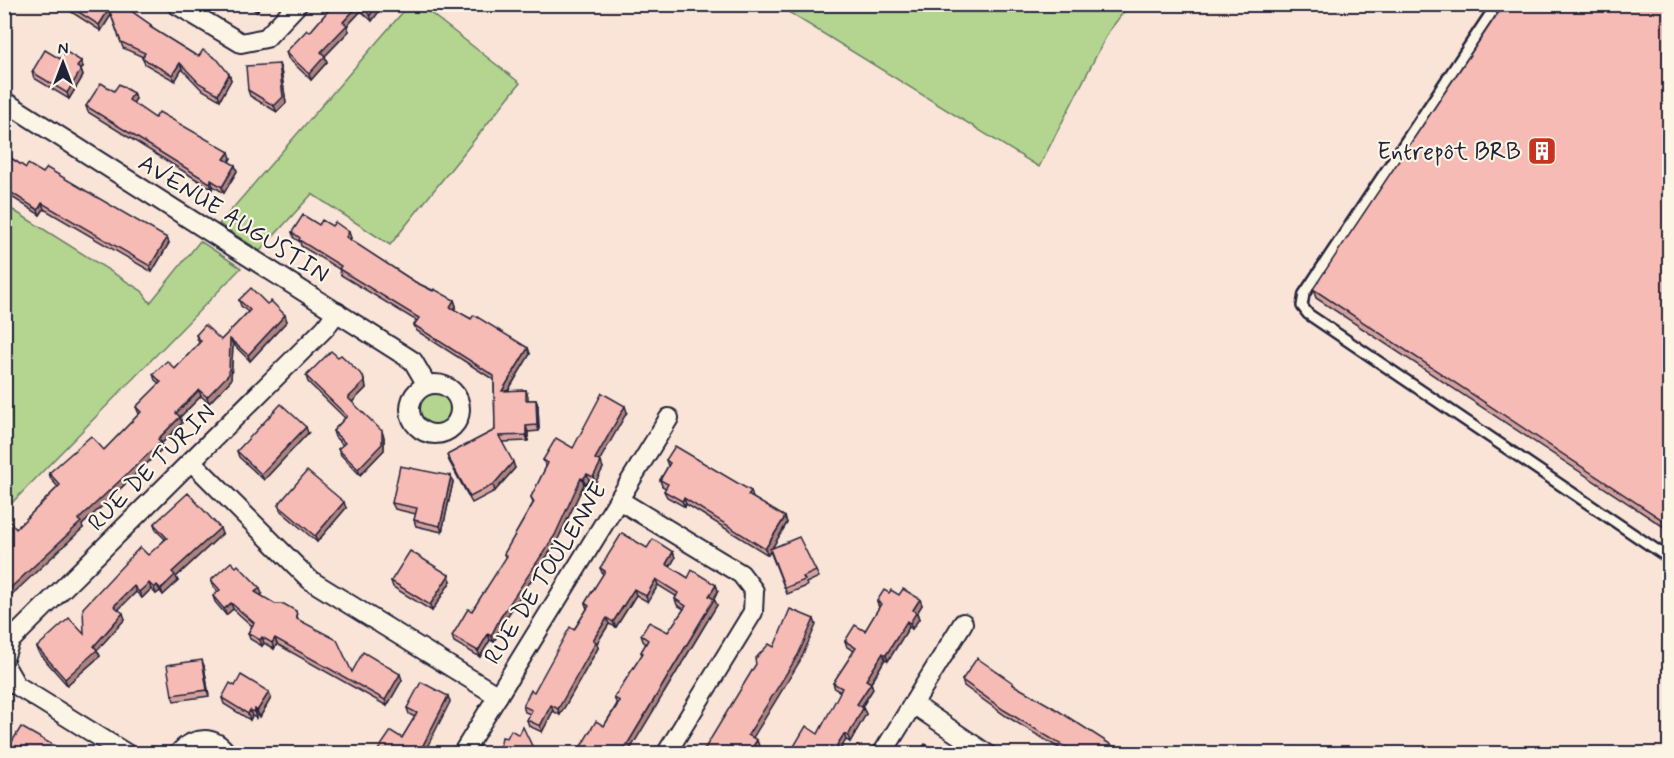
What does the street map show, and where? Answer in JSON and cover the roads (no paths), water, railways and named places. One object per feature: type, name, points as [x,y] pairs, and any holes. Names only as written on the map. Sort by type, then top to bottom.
[{"type":"street","points":[[176,4],[241,43],[266,38],[298,4]]},
{"type":"street","name":"AVENUE AUGUSTIN","points":[[4,101],[413,361],[427,385]]},
{"type":"street","name":"RUE DE TURIN","points":[[4,658],[10,641],[325,328],[337,312]]},
{"type":"street","name":"RUE DE TOULENNE","points":[[462,753],[669,418]]},
{"type":"street","points":[[191,461],[309,580],[498,696]]},
{"type":"street","points":[[619,500],[741,574],[754,591],[753,612],[666,753]]},
{"type":"street","points":[[882,753],[963,623]]},
{"type":"street","points":[[4,664],[16,685],[127,753]]},
{"type":"street","points":[[913,704],[987,753]]},
{"type":"street","points":[[178,753],[188,744],[204,739],[219,745],[227,753]]},
{"type":"lane","points":[[1497,4],[1304,294],[1302,306],[1308,314],[1670,559]]},
{"type":"place","name":"Entrepôt BRB","points":[[1542,151]]}]
